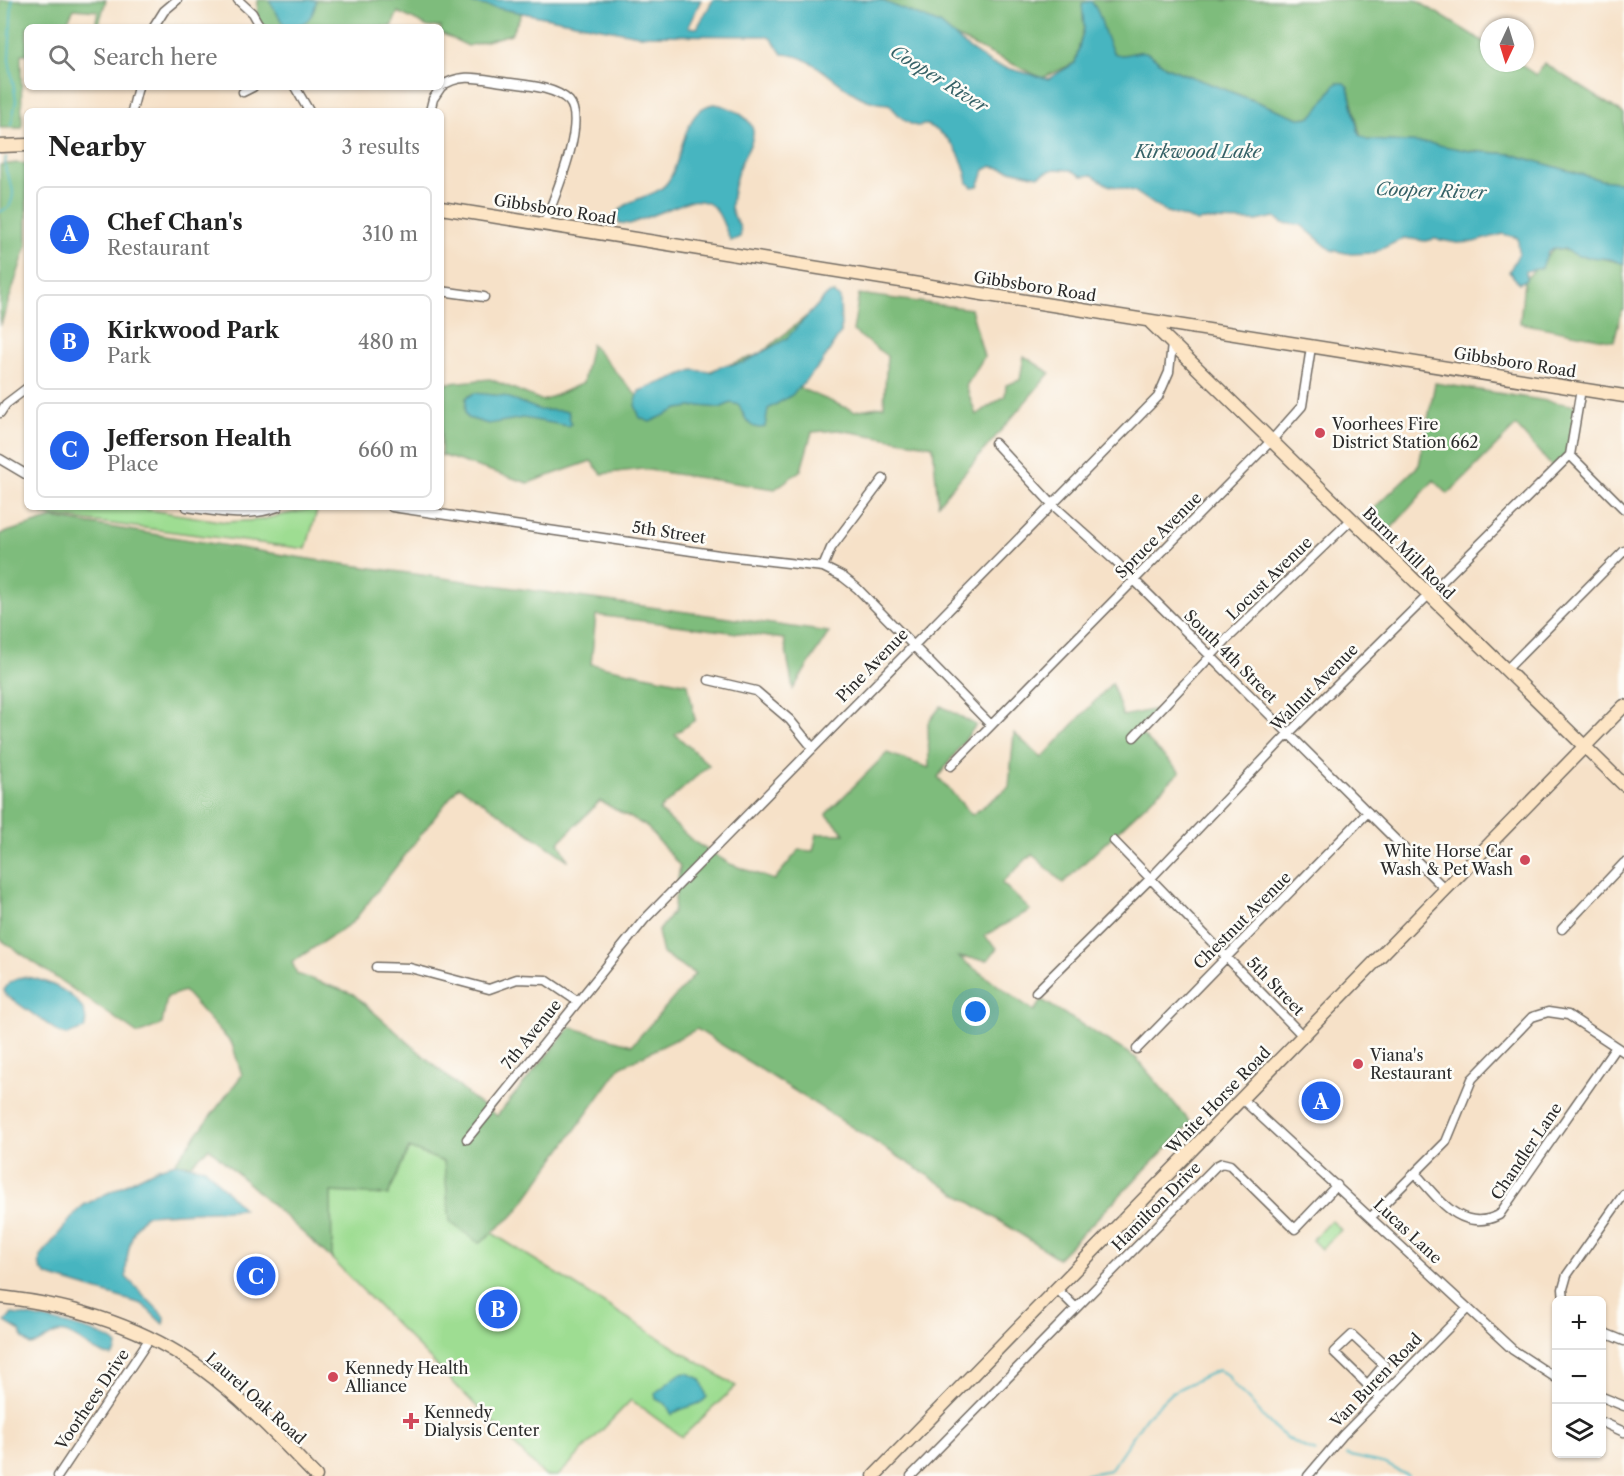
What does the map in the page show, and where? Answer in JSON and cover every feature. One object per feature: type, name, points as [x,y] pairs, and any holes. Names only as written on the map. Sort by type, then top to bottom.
[{"type":"street","points":[[156,24],[164,11],[177,0]]},
{"type":"street","points":[[238,0],[252,13],[258,24]]},
{"type":"street","points":[[444,85],[459,77],[486,80],[540,89],[560,94],[568,100],[574,115],[574,135],[544,225]]},
{"type":"street","points":[[133,108],[137,90]]},
{"type":"street","points":[[243,92],[247,90]]},
{"type":"street","points":[[297,90],[307,108]]},
{"type":"street","points":[[431,108],[439,90]]},
{"type":"street","points":[[2,146],[24,145]]},
{"type":"street","name":"Gibbsboro Road","points":[[444,208],[1624,396]]},
{"type":"street","points":[[444,291],[484,297]]},
{"type":"street","name":"Burnt Mill Road","points":[[1149,321],[1427,595],[1624,784]]},
{"type":"street","name":"Pine Avenue","points":[[577,1001],[644,920],[1158,397],[1169,372],[1172,344]]},
{"type":"street","name":"Spruce Avenue","points":[[951,766],[1271,441],[1302,406],[1311,347]]},
{"type":"street","points":[[1581,389],[1570,455],[1624,509]]},
{"type":"street","points":[[0,413],[6,404],[24,390]]},
{"type":"street","name":"South 4th Street","points":[[994,443],[1052,504],[1134,580],[1446,890]]},
{"type":"street","name":"Walnut Avenue","points":[[1036,993],[1288,734],[1570,455]]},
{"type":"street","points":[[0,459],[24,473]]},
{"type":"street","points":[[823,567],[831,548],[883,479]]},
{"type":"street","points":[[205,510],[236,515],[270,510]]},
{"type":"street","name":"5th Street","points":[[412,510],[719,555],[823,567],[834,571],[857,588],[991,725]]},
{"type":"street","name":"Locust Avenue","points":[[1134,737],[1211,657],[1351,520]]},
{"type":"street","points":[[1506,670],[1624,551]]},
{"type":"street","points":[[709,680],[756,691],[790,720],[812,747]]},
{"type":"street","name":"White Horse Road","points":[[874,1476],[1243,1100],[1624,706]]},
{"type":"street","name":"Chestnut Avenue","points":[[1137,1049],[1368,812]]},
{"type":"street","name":"5th Street","points":[[1114,841],[1304,1036]]},
{"type":"street","points":[[1562,929],[1624,863]]},
{"type":"street","name":"7th Avenue","points":[[376,967],[410,968],[489,989],[517,979],[546,980],[577,1001],[467,1139]]},
{"type":"street","points":[[1371,1217],[1450,1137],[1472,1079],[1532,1017],[1548,1012],[1568,1015],[1620,1049]]},
{"type":"street","name":"Chandler Lane","points":[[1414,1173],[1461,1217],[1476,1221],[1499,1215],[1620,1049]]},
{"type":"street","name":"Lucas Lane","points":[[1243,1100],[1513,1350],[1552,1375]]},
{"type":"street","name":"Hamilton Drive","points":[[911,1476],[1222,1163],[1230,1165],[1295,1229],[1337,1185]]},
{"type":"street","points":[[1564,1296],[1567,1275],[1624,1194]]},
{"type":"street","points":[[1057,1289],[1076,1308]]},
{"type":"street","name":"Laurel Oak Road","points":[[0,1297],[74,1310],[150,1338],[190,1361],[222,1384],[316,1476]]},
{"type":"street","name":"Van Buren Road","points":[[1308,1476],[1380,1397],[1468,1308]]},
{"type":"street","points":[[1606,1334],[1624,1341]]},
{"type":"street","points":[[1367,1385],[1384,1365],[1352,1335],[1334,1352],[1367,1385],[1380,1397]]},
{"type":"street","name":"Voorhees Drive","points":[[58,1476],[150,1338]]},
{"type":"street","points":[[1606,1399],[1624,1406]]},
{"type":"street","points":[[1606,1424],[1624,1432]]},
{"type":"green space","points":[[0,0],[106,0],[99,24],[96,24],[98,11],[74,9],[66,24],[24,24],[24,54],[21,54],[22,128],[0,128]]},
{"type":"green space","points":[[258,0],[475,0],[522,13],[511,34],[468,46],[444,34],[444,24],[422,24],[398,12],[392,24],[260,24],[257,18]]},
{"type":"green space","points":[[878,0],[1416,0],[1480,39],[1480,72],[1532,72],[1536,75],[1544,63],[1624,114],[1624,183],[1601,180],[1511,154],[1361,138],[1348,87],[1333,87],[1320,109],[1311,117],[1299,118],[1166,67],[1145,52],[1115,54],[1109,47],[1090,2],[1075,63],[1042,78]]},
{"type":"green space","points":[[24,164],[24,254],[0,327],[0,165]]},
{"type":"green space","points":[[1554,248],[1624,263],[1624,310],[1622,310],[1614,341],[1520,323],[1524,281]]},
{"type":"green space","points":[[835,293],[841,332],[799,388],[854,411],[884,406],[887,356],[853,331],[859,294],[971,309],[984,357],[966,386],[976,415],[1005,396],[1006,385],[1020,380],[1024,356],[1050,373],[938,504],[933,446],[839,430],[812,432],[801,470],[775,489],[642,469],[602,474],[591,461],[528,483],[444,456],[444,384],[490,379],[543,401],[583,383],[591,344],[637,396],[760,354]]},
{"type":"green space","points":[[1435,383],[1578,406],[1570,451],[1555,470],[1516,426],[1448,494],[1434,480],[1389,531],[1369,513],[1419,465]]},
{"type":"green space","points":[[44,510],[150,510],[226,522],[260,520],[305,510],[317,510],[306,549],[43,515]]},
{"type":"green space","points":[[53,518],[315,560],[829,632],[793,689],[784,639],[596,615],[591,664],[688,684],[695,720],[675,734],[709,765],[659,810],[694,842],[730,864],[774,880],[799,850],[813,851],[817,834],[845,834],[826,814],[887,753],[929,768],[928,723],[941,706],[976,725],[938,777],[972,815],[1009,787],[1014,733],[1042,758],[1112,683],[1123,716],[1156,709],[1140,733],[1180,772],[1063,883],[1032,854],[1002,883],[1030,910],[984,936],[997,948],[988,960],[958,957],[1034,1011],[1042,1000],[1136,1058],[1191,1123],[1058,1258],[697,1029],[620,1067],[515,1214],[479,1243],[450,1222],[444,1162],[409,1148],[388,1195],[331,1192],[332,1259],[209,1148],[191,1164],[174,1164],[242,1075],[232,1044],[184,991],[167,997],[162,1024],[138,1034],[0,939],[0,534]],"holes":[[[459,786],[568,860],[559,842],[600,801],[646,826],[680,866],[673,912],[658,932],[663,954],[695,974],[632,1045],[570,1027],[497,1116],[473,1099],[353,994],[297,974],[292,962],[353,922]]]},
{"type":"green space","points":[[409,1148],[444,1162],[479,1243],[492,1233],[736,1386],[682,1437],[631,1400],[558,1476],[545,1476],[332,1259],[331,1192],[388,1195]]},
{"type":"green space","points":[[1331,1220],[1341,1230],[1321,1249],[1312,1240]]},
{"type":"water","points":[[269,0],[315,0],[315,8],[310,18],[302,24],[283,24]]},
{"type":"water","name":"Kirkwood Lake","points":[[455,0],[701,0],[688,27],[697,28],[713,0],[880,0],[940,24],[992,64],[1048,79],[1075,63],[1084,28],[1082,3],[1091,1],[1115,54],[1145,52],[1166,67],[1299,118],[1311,117],[1337,83],[1344,83],[1348,87],[1359,135],[1367,140],[1428,143],[1470,151],[1511,154],[1601,180],[1624,183],[1624,264],[1610,259],[1578,256],[1564,249],[1554,248],[1548,251],[1542,268],[1526,271],[1526,280],[1519,283],[1509,272],[1519,253],[1518,238],[1503,234],[1474,242],[1457,243],[1435,239],[1425,241],[1404,238],[1373,253],[1351,254],[1331,250],[1301,225],[1282,223],[1275,217],[1257,221],[1201,220],[1198,222],[1164,211],[1134,191],[1108,185],[1092,175],[1082,176],[1071,170],[1054,169],[1038,176],[991,166],[985,170],[978,186],[972,187],[968,183],[960,157],[943,135],[927,125],[910,124],[889,104],[873,102],[859,96],[810,62],[797,56],[782,54],[772,39],[766,36],[638,35]]},
{"type":"water","points":[[715,104],[732,109],[743,116],[753,130],[751,143],[734,185],[731,206],[740,229],[740,237],[731,241],[718,212],[708,203],[700,201],[689,201],[630,224],[619,223],[617,215],[621,209],[657,191],[669,180],[685,135],[696,114],[704,107]]},
{"type":"water","points":[[833,293],[840,298],[841,332],[821,364],[792,395],[768,409],[765,427],[759,428],[751,425],[739,405],[731,403],[720,408],[699,406],[678,409],[650,422],[640,418],[635,405],[639,391],[693,370],[711,372],[721,366],[743,363],[786,339],[827,295]]},
{"type":"water","points":[[474,393],[504,396],[540,410],[568,411],[571,424],[568,426],[523,418],[488,424],[468,418],[465,413],[466,398]]},
{"type":"water","points":[[22,977],[43,981],[66,992],[82,1009],[86,1018],[84,1029],[67,1035],[60,1033],[6,995],[4,990],[10,982]]},
{"type":"water","points":[[176,1163],[205,1168],[243,1209],[147,1215],[141,1220],[133,1234],[128,1252],[126,1277],[165,1317],[163,1324],[142,1304],[48,1276],[43,1272],[39,1265],[41,1256],[84,1205],[158,1168]]},
{"type":"water","points":[[12,1314],[51,1321],[98,1334],[117,1345],[116,1352],[112,1356],[105,1355],[65,1333],[51,1335],[39,1343],[30,1345],[22,1337],[20,1331],[5,1322]]},
{"type":"water","points":[[687,1373],[701,1379],[707,1397],[704,1401],[672,1415],[666,1404],[656,1399],[655,1393],[680,1374]]},
{"type":"waterway","points":[[11,126],[16,100],[9,60],[12,0]]},
{"type":"waterway","points":[[0,212],[9,207],[13,193],[6,171],[6,157]]},
{"type":"waterway","points":[[1079,1476],[1110,1470],[1146,1417],[1172,1392],[1218,1370],[1228,1375],[1234,1386],[1279,1432],[1316,1452]]},
{"type":"waterway","points":[[1346,1455],[1386,1464],[1408,1476]]},
{"type":"place","name":"Voorhees Fire District Station 662","points":[[1320,433]]},
{"type":"place","name":"White Horse Car Wash & Pet Wash","points":[[1525,860]]},
{"type":"place","name":"Viana's Restaurant","points":[[1358,1064]]},
{"type":"place","name":"Chef Chan's","points":[[1321,1101]]},
{"type":"place","name":"Jefferson Health","points":[[256,1276]]},
{"type":"place","name":"Kirkwood Park","points":[[498,1309]]},
{"type":"place","name":"Kennedy Health Alliance","points":[[333,1377]]},
{"type":"place","name":"Kennedy Dialysis Center","points":[[411,1421]]},
{"type":"water label","name":"Cooper River","points":[[939,79]]},
{"type":"water label","name":"Cooper River","points":[[1431,191]]}]
